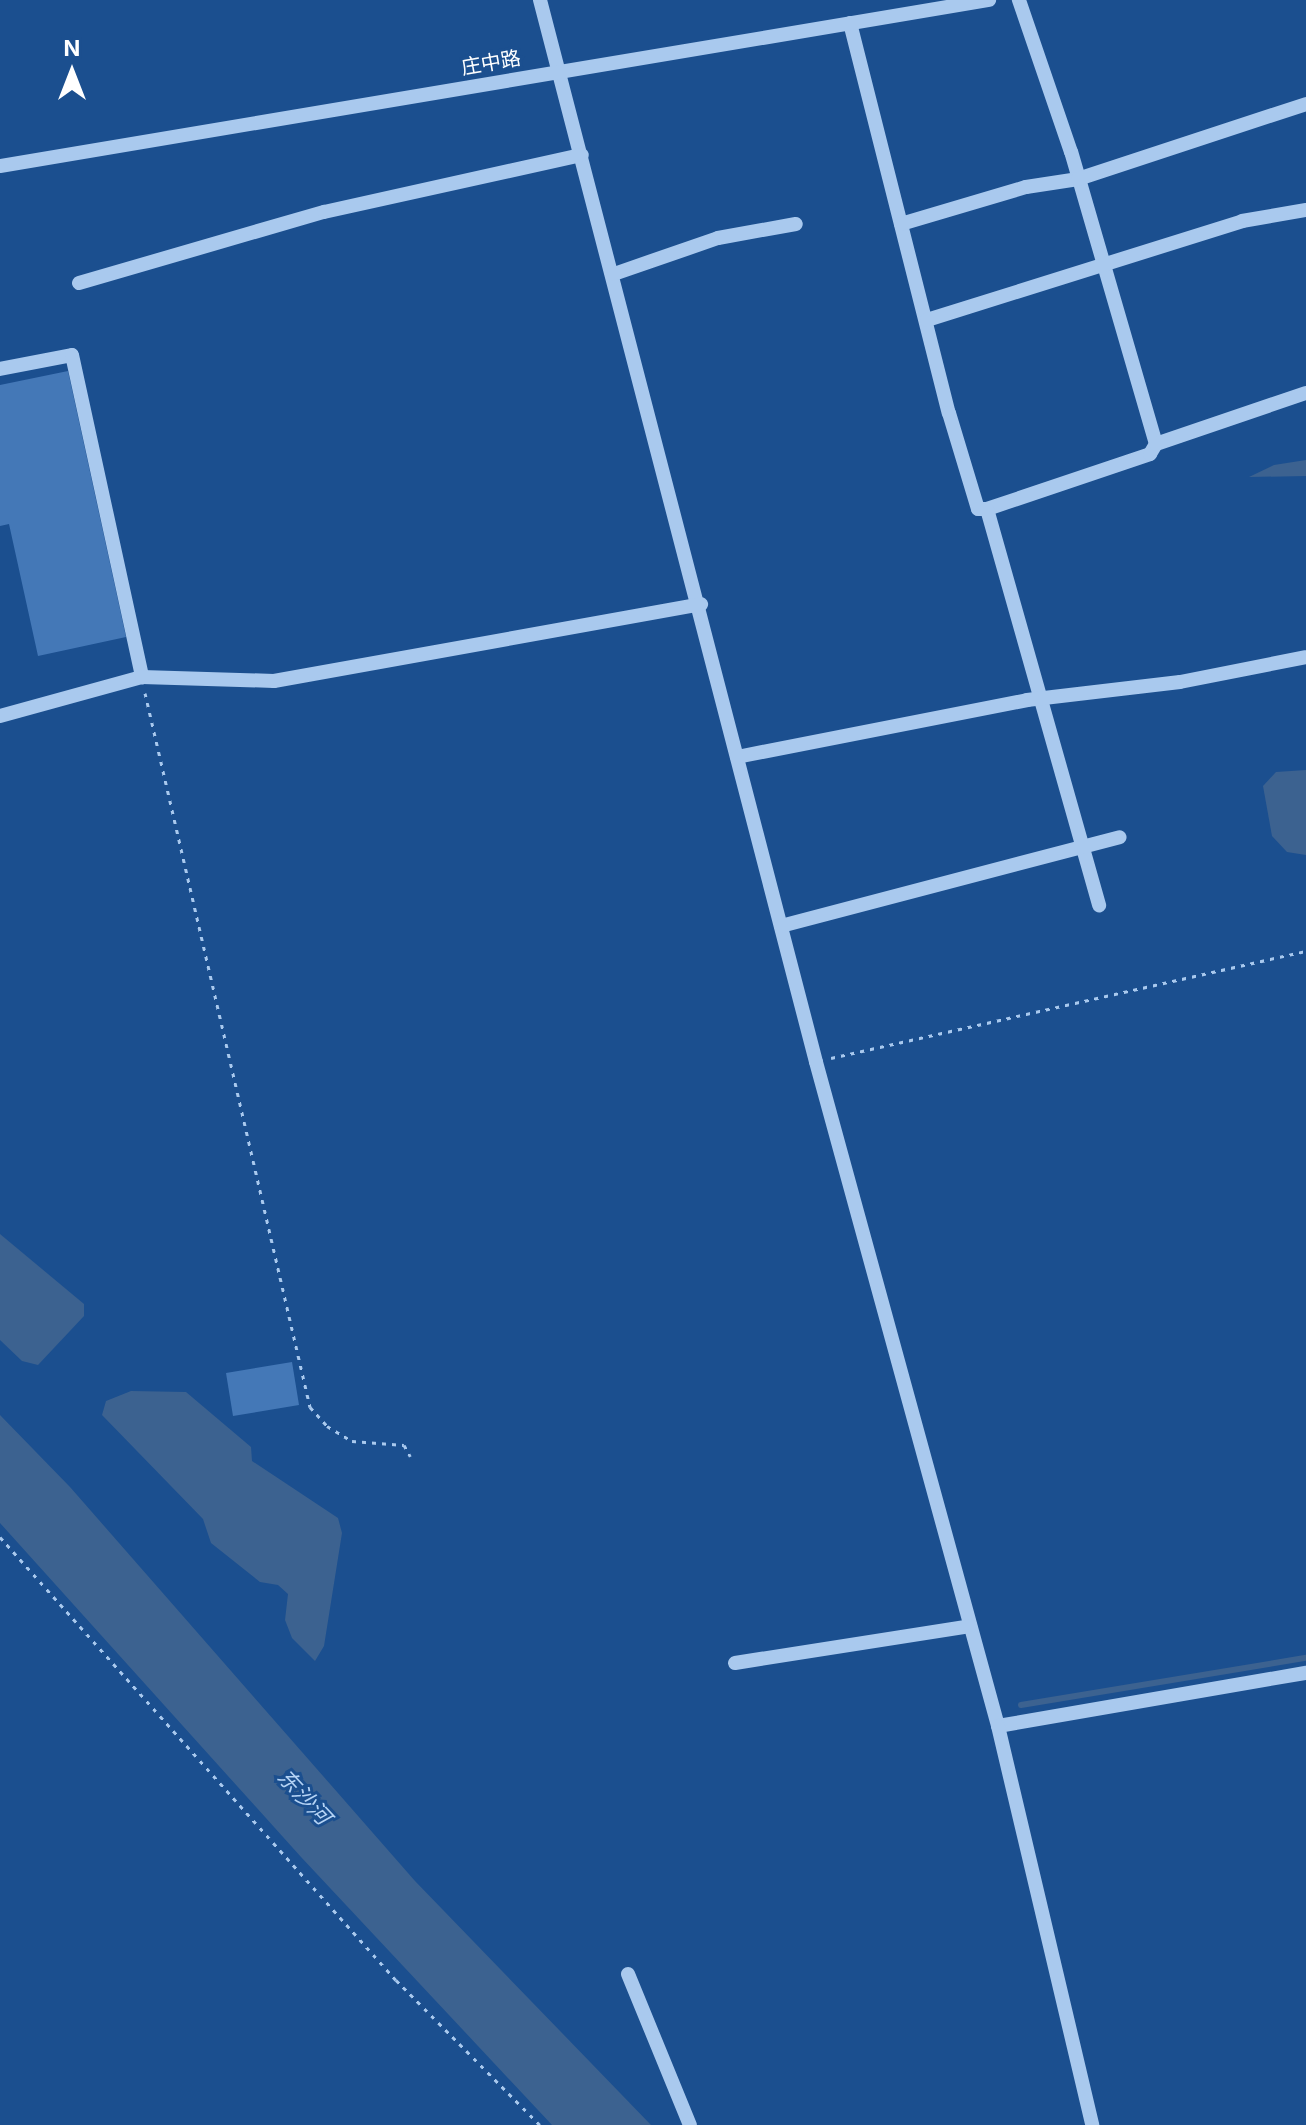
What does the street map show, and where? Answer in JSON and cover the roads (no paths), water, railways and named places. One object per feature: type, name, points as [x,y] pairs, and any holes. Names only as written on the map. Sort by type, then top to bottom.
[{"type":"street","points":[[540,0],[701,604],[816,1062],[998,1726],[1092,2125]]},
{"type":"street","name":"庄中路","points":[[0,166],[989,0]]},
{"type":"street","points":[[1019,0],[1078,179],[1156,444]]},
{"type":"street","points":[[850,23],[978,509],[987,509],[1150,454],[1156,444],[1306,393]]},
{"type":"street","points":[[901,224],[1026,187],[1078,179],[1306,104]]},
{"type":"street","points":[[79,283],[324,212],[582,155]]},
{"type":"street","points":[[927,320],[1242,221],[1306,210]]},
{"type":"street","points":[[614,274],[718,238],[796,224]]},
{"type":"street","points":[[0,369],[72,355],[142,677]]},
{"type":"street","points":[[987,509],[1038,699],[1099,906]]},
{"type":"street","points":[[0,716],[142,677],[274,681],[701,604]]},
{"type":"street","points":[[737,757],[1038,699],[1180,682],[1306,657]]},
{"type":"street","points":[[781,926],[1120,837]]},
{"type":"street","points":[[735,1663],[970,1626]]},
{"type":"street","points":[[998,1726],[1306,1673]]},
{"type":"street","points":[[628,1974],[690,2125]]},
{"type":"water","points":[[1306,460],[1306,476],[1249,477],[1274,465]]},
{"type":"water","points":[[1306,770],[1306,855],[1287,852],[1272,836],[1263,786],[1276,772]]},
{"type":"water","points":[[0,1234],[84,1304],[84,1316],[38,1365],[22,1361],[0,1340]]},
{"type":"water","points":[[131,1391],[186,1392],[251,1447],[252,1461],[338,1518],[342,1533],[324,1646],[315,1661],[292,1638],[285,1620],[288,1594],[278,1585],[260,1582],[211,1543],[203,1519],[102,1415],[106,1401]]},
{"type":"water","name":"东沙河","points":[[0,1415],[70,1487],[415,1881],[651,2125],[552,2125],[301,1857],[0,1523]]},
{"type":"waterway","points":[[1021,1705],[1306,1658]]}]
